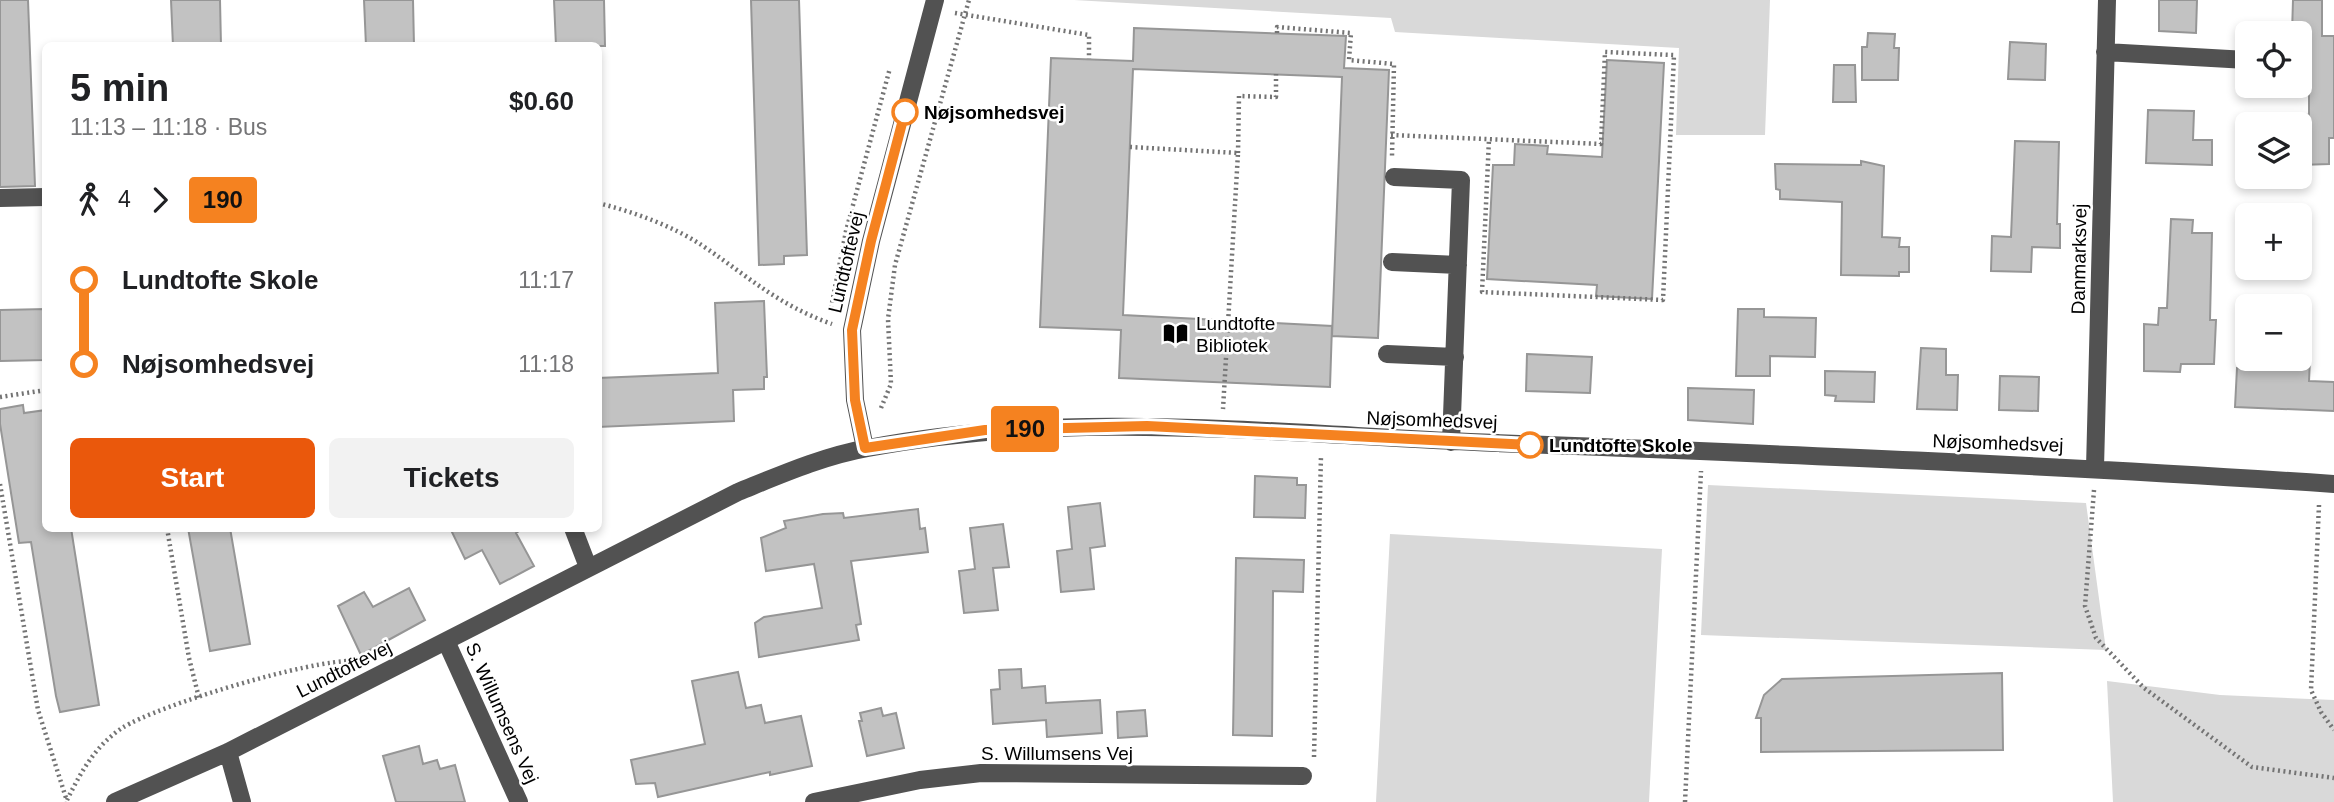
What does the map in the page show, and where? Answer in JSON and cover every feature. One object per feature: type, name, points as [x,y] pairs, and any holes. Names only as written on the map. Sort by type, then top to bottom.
[{"type":"street","name":"Danmarksvej","points":[[2095,468],[2107,0]]},
{"type":"street","name":"Lundtoftevej","points":[[115,802],[228,752],[738,492],[793,470],[865,448],[855,400],[852,330],[871,241],[934,5]]},
{"type":"street","points":[[2105,52],[2235,59]]},
{"type":"street","points":[[1394,177],[1461,180],[1451,442]]},
{"type":"street","points":[[0,198],[42,197]]},
{"type":"street","points":[[1392,262],[1458,265]]},
{"type":"street","points":[[1387,354],[1455,357]]},
{"type":"street","name":"Nøjsomhedsvej","points":[[865,448],[985,430],[1147,426],[1451,442],[2095,468],[2327,484]]},
{"type":"street","points":[[575,532],[589,567]]},
{"type":"street","name":"S. Willumsens Vej","points":[[446,641],[519,802]]},
{"type":"street","points":[[228,752],[242,802]]},
{"type":"street","name":"S. Willumsens Vej","points":[[814,802],[920,780],[981,773],[1303,776]]},
{"type":"path","points":[[880,410],[891,384],[888,319],[895,265],[969,0]]},
{"type":"path","points":[[934,5],[965,15],[1089,35],[1089,59]]},
{"type":"path","points":[[1277,33],[1277,27],[1351,33],[1349,60],[1394,64],[1391,135],[1394,177]]},
{"type":"path","points":[[1391,135],[1489,139],[1601,144],[1605,52],[1674,55],[1662,300],[1482,292],[1489,139]]},
{"type":"path","points":[[1222,431],[1239,96],[1276,97],[1276,74]]},
{"type":"path","points":[[1130,147],[1238,153]]},
{"type":"path","points":[[602,204],[629,211],[701,245],[771,296],[804,313],[852,330]]},
{"type":"path","points":[[0,397],[42,391]]},
{"type":"path","points":[[1303,776],[1313,767],[1322,436]]},
{"type":"path","points":[[1685,802],[1702,451]]},
{"type":"path","points":[[2095,468],[2085,606],[2096,638],[2144,688],[2252,766],[2334,778]]},
{"type":"path","points":[[0,484],[38,710],[67,801]]},
{"type":"path","points":[[2327,484],[2315,540],[2311,690],[2321,712],[2334,730]]},
{"type":"path","points":[[168,532],[189,658],[199,698]]},
{"type":"path","points":[[67,801],[83,769],[99,747],[123,727],[199,698],[323,663],[361,662]]},
{"type":"shaded area","points":[[1074,0],[1770,0],[1765,135],[1676,135],[1679,48],[1395,32],[1391,18]]},
{"type":"shaded area","points":[[1708,485],[2086,503],[2106,650],[1701,635]]},
{"type":"shaded area","points":[[1390,534],[1662,549],[1649,802],[1376,802]]},
{"type":"shaded area","points":[[2107,681],[2220,695],[2334,700],[2334,802],[2113,802]]},
{"type":"building","points":[[0,0],[28,0],[35,186],[0,187]]},
{"type":"building","points":[[171,0],[220,0],[221,42],[173,42]]},
{"type":"building","points":[[364,0],[413,0],[414,42],[366,42]]},
{"type":"building","points":[[554,0],[604,0],[605,46],[602,46],[602,42],[556,42]]},
{"type":"building","points":[[751,0],[799,0],[807,255],[784,256],[784,264],[759,265]]},
{"type":"building","points":[[2159,0],[2197,0],[2196,33],[2159,31]]},
{"type":"building","points":[[2293,0],[2322,0],[2322,36],[2334,36],[2334,138],[2329,138],[2329,164],[2312,165],[2312,112],[2309,112],[2309,98],[2312,98],[2312,21],[2292,21]]},
{"type":"building","points":[[1134,28],[1346,36],[1344,68],[1389,70],[1378,338],[1332,336],[1342,77],[1133,69],[1123,315],[1332,326],[1330,387],[1119,378],[1121,330],[1040,327],[1051,58],[1133,61]]},
{"type":"building","points":[[1868,33],[1895,34],[1894,48],[1899,48],[1898,80],[1862,80],[1862,47],[1867,47]]},
{"type":"building","points":[[2010,42],[2046,44],[2045,80],[2008,79]]},
{"type":"building","points":[[1607,60],[1664,63],[1652,299],[1596,296],[1597,285],[1487,279],[1493,165],[1514,165],[1515,144],[1548,146],[1547,154],[1602,157]]},
{"type":"building","points":[[1834,65],[1855,65],[1856,102],[1833,102]]},
{"type":"building","points":[[2148,110],[2194,111],[2193,140],[2212,140],[2212,165],[2146,163]]},
{"type":"building","points":[[2015,141],[2059,142],[2057,224],[2060,224],[2060,248],[2032,247],[2031,272],[1991,271],[1992,236],[2011,237]]},
{"type":"building","points":[[1861,161],[1884,166],[1882,237],[1900,238],[1899,247],[1909,247],[1909,272],[1899,272],[1899,276],[1841,275],[1842,202],[1780,199],[1780,190],[1776,189],[1775,164],[1861,165]]},
{"type":"building","points":[[2171,219],[2193,220],[2192,233],[2212,233],[2210,320],[2216,320],[2214,364],[2181,364],[2180,372],[2144,371],[2144,324],[2158,325],[2159,308],[2167,308]]},
{"type":"building","points":[[764,301],[767,377],[764,377],[764,389],[733,390],[734,421],[602,427],[602,378],[718,373],[715,303]]},
{"type":"building","points":[[42,309],[42,360],[0,361],[0,310]]},
{"type":"building","points":[[1738,309],[1764,309],[1764,317],[1816,318],[1815,357],[1770,356],[1770,376],[1736,376]]},
{"type":"building","points":[[1921,348],[1946,349],[1946,375],[1958,375],[1957,410],[1917,409]]},
{"type":"building","points":[[1527,354],[1592,357],[1590,393],[1526,391]]},
{"type":"building","points":[[1825,371],[1875,372],[1874,402],[1835,401],[1836,396],[1825,395]]},
{"type":"building","points":[[2237,371],[2309,371],[2309,381],[2334,382],[2334,411],[2235,407]]},
{"type":"building","points":[[2000,376],[2039,377],[2038,411],[1999,410]]},
{"type":"building","points":[[1688,388],[1754,390],[1753,424],[1688,420]]},
{"type":"building","points":[[23,405],[24,413],[42,411],[42,532],[72,532],[99,705],[60,712],[31,542],[19,543],[0,424],[0,409]]},
{"type":"building","points":[[1255,476],[1297,478],[1297,485],[1306,485],[1305,518],[1254,517]]},
{"type":"building","points":[[1100,503],[1105,546],[1090,548],[1094,589],[1061,592],[1057,551],[1072,549],[1068,507]]},
{"type":"building","points":[[918,509],[920,529],[925,528],[928,552],[851,561],[861,624],[856,625],[859,640],[759,657],[755,623],[764,617],[822,608],[814,564],[766,571],[761,538],[786,528],[784,521],[823,514],[843,513],[844,518]]},
{"type":"building","points":[[1003,524],[1009,567],[993,568],[998,610],[964,613],[959,571],[975,569],[970,528]]},
{"type":"building","points":[[189,532],[231,532],[250,644],[210,651]]},
{"type":"building","points":[[452,532],[518,532],[534,566],[500,584],[482,550],[465,559]]},
{"type":"building","points":[[1236,558],[1304,560],[1303,592],[1273,591],[1272,736],[1233,735]]},
{"type":"building","points":[[409,588],[425,620],[361,655],[338,606],[364,592],[373,607]]},
{"type":"building","points":[[1021,669],[1022,688],[1045,686],[1046,703],[1100,700],[1102,733],[1047,737],[1046,720],[993,724],[991,690],[1000,689],[999,670]]},
{"type":"building","points":[[738,672],[746,708],[761,705],[765,723],[801,716],[812,766],[770,775],[770,772],[658,797],[655,783],[636,784],[631,760],[705,744],[692,681]]},
{"type":"building","points":[[2002,673],[2003,750],[1761,752],[1761,718],[1756,718],[1764,695],[1782,679]]},
{"type":"building","points":[[881,708],[883,716],[896,713],[904,748],[867,756],[859,721],[862,721],[860,713]]},
{"type":"building","points":[[1145,710],[1147,736],[1118,738],[1117,712]]},
{"type":"building","points":[[419,746],[423,764],[437,760],[440,769],[455,765],[465,802],[396,802],[383,756]]},
{"type":"bus line","name":"190","points":[[905,112],[859,287],[852,330],[855,400],[865,448],[985,430],[1147,426],[1530,445]]},
{"type":"place","name":"Nøjsomhedsvej","points":[[905,112]]},
{"type":"place","name":"Lundtofte Bibliotek","points":[[1176,334]]},
{"type":"place","name":"Lundtofte Skole","points":[[1530,445]]}]
